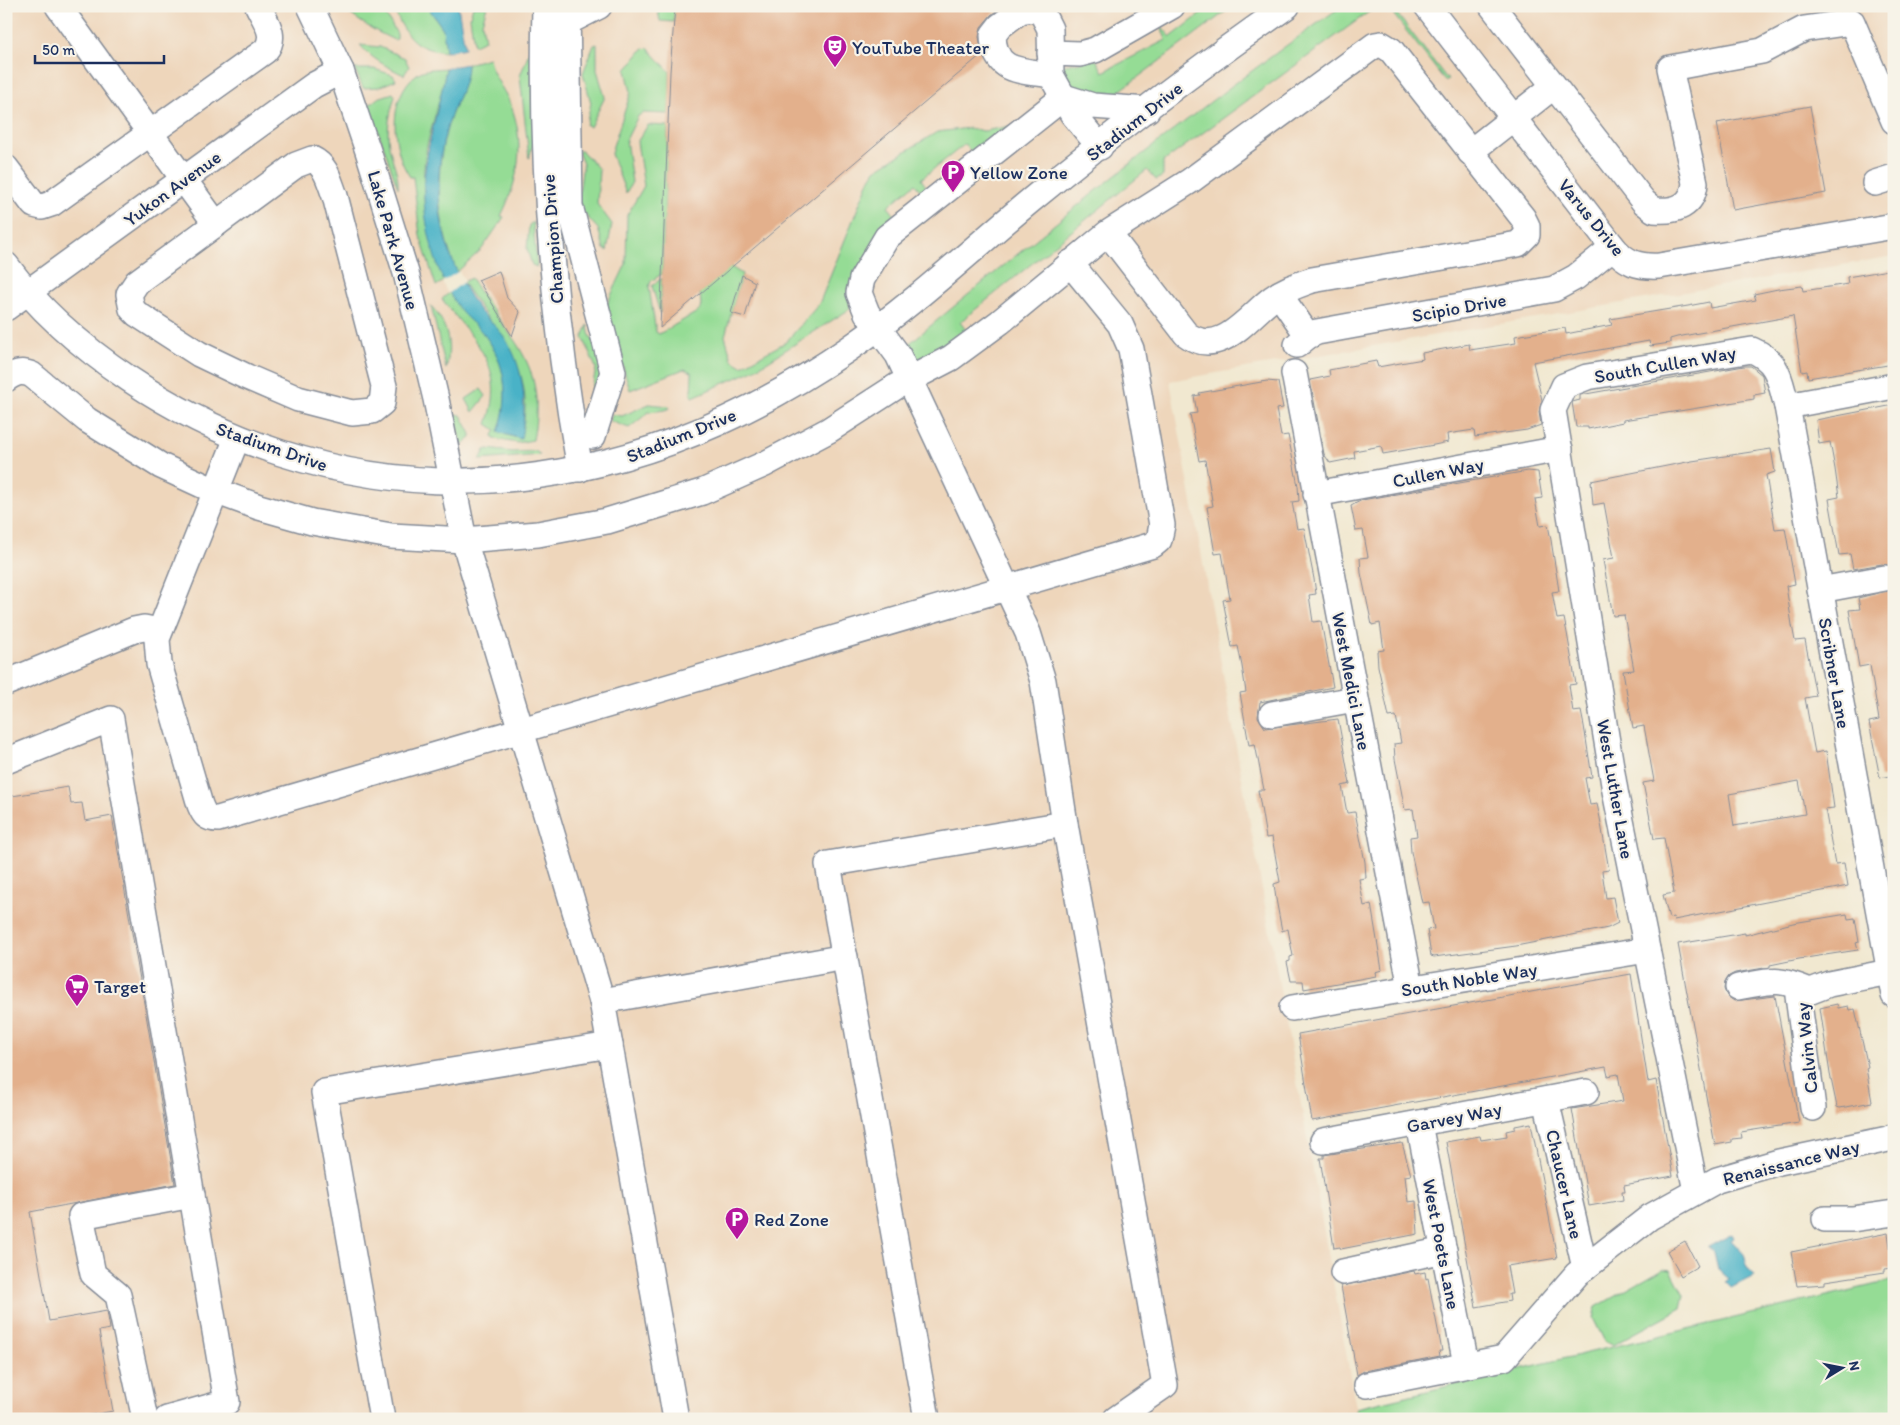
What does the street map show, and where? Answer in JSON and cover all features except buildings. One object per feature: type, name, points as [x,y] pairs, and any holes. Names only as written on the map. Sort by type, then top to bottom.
[{"type":"street","points":[[58,6],[216,224]]},
{"type":"street","points":[[6,168],[34,205],[47,206],[268,47],[271,36],[270,30],[258,6]]},
{"type":"street","name":"Lake Park Avenue","points":[[310,6],[340,71],[368,150],[406,273],[464,540],[602,1001],[676,1419]]},
{"type":"street","name":"Champion Drive","points":[[545,6],[545,140],[551,250],[565,372],[580,469]]},
{"type":"street","points":[[544,34],[567,14],[598,6]]},
{"type":"street","points":[[1100,147],[1080,126],[1064,97],[1050,64],[1049,9],[1020,11],[1008,18],[993,35],[993,48],[1002,64],[1012,69],[1050,64],[1095,50],[1172,6]]},
{"type":"street","name":"Stadium Drive","points":[[6,265],[56,320],[115,368],[179,410],[237,438],[300,459],[377,475],[452,482],[547,476],[626,458],[661,446],[751,407],[809,375],[878,328],[1100,147],[1287,6]]},
{"type":"street","name":"Varus Drive","points":[[1427,6],[1612,247],[1632,265],[1659,266],[1894,226]]},
{"type":"street","points":[[1492,6],[1644,202],[1654,210],[1682,208],[1692,198],[1694,191],[1693,174],[1670,68],[1762,50],[1804,29],[1852,22],[1894,121]]},
{"type":"street","points":[[567,14],[570,206],[613,372],[593,436]]},
{"type":"street","points":[[6,379],[18,372],[32,375],[74,411],[132,450],[215,491],[276,512],[338,528],[391,536],[464,540],[520,536],[584,527],[630,516],[702,492],[766,464],[808,442],[908,379],[964,350],[1108,233],[1190,181],[1375,45],[1381,44],[1391,50],[1523,218],[1527,235],[1518,244],[1312,280],[1279,294],[1243,326],[1228,335],[1211,341],[1197,341],[1186,334],[1108,233]]},
{"type":"street","name":"Yukon Avenue","points":[[6,308],[314,85],[340,71]]},
{"type":"street","points":[[1470,152],[1554,86]]},
{"type":"street","points":[[1064,97],[1093,106],[1147,110]]},
{"type":"street","points":[[1064,97],[887,237],[859,288],[861,304],[896,352],[1037,657],[1043,681],[1065,824],[1165,1385],[1116,1419]]},
{"type":"street","points":[[312,159],[320,163],[325,169],[335,196],[384,386],[383,398],[378,407],[372,411],[358,413],[298,399],[247,378],[199,354],[155,327],[132,309],[129,294],[137,282],[216,224],[296,165],[312,159]]},
{"type":"street","name":"Scipio Drive","points":[[1279,294],[1303,340],[1328,330],[1542,292],[1576,277],[1612,247]]},
{"type":"street","points":[[237,438],[159,631],[156,647],[159,664],[200,805],[206,817],[211,819],[218,819],[1147,548],[1159,540],[1161,532],[1160,515],[1129,340],[1120,324],[1070,263]]},
{"type":"street","name":"South Cullen Way","points":[[1564,386],[1587,377],[1752,350],[1766,356]]},
{"type":"street","name":"Scribner Lane","points":[[1766,356],[1775,365],[1787,406],[1820,590],[1884,882],[1892,979]]},
{"type":"street","name":"West Medici Lane","points":[[1294,373],[1410,988]]},
{"type":"street","name":"West Luther Lane","points":[[1564,386],[1553,410],[1615,791],[1696,1191]]},
{"type":"street","points":[[1787,406],[1894,386]]},
{"type":"street","name":"Cullen Way","points":[[1316,494],[1560,449]]},
{"type":"street","points":[[1820,590],[1886,578]]},
{"type":"street","points":[[6,683],[134,630],[144,628],[159,631]]},
{"type":"street","points":[[1272,714],[1355,698]]},
{"type":"street","points":[[6,761],[111,719],[192,1195],[226,1410],[167,1419]]},
{"type":"street","points":[[927,1419],[828,864],[1065,824]]},
{"type":"street","name":"South Noble Way","points":[[1292,1008],[1647,950]]},
{"type":"street","points":[[602,1001],[845,957]]},
{"type":"street","name":"Calvin Way","points":[[1813,1108],[1798,996],[1829,984],[1892,979]]},
{"type":"street","points":[[1738,987],[1777,980],[1788,981],[1810,991]]},
{"type":"street","points":[[382,1419],[324,1092],[610,1045]]},
{"type":"street","name":"Garvey Way","points":[[1323,1142],[1586,1092]]},
{"type":"street","name":"Chaucer Lane","points":[[1546,1100],[1585,1268]]},
{"type":"street","name":"West Poets Lane","points":[[1419,1124],[1466,1364]]},
{"type":"street","name":"Renaissance Way","points":[[1367,1386],[1466,1364],[1504,1358],[1585,1268],[1650,1217],[1717,1180],[1780,1162],[1888,1139],[1894,1136]]},
{"type":"street","points":[[145,1419],[118,1295],[93,1274],[81,1216],[192,1195]]},
{"type":"street","points":[[1825,1219],[1852,1219],[1894,1213]]},
{"type":"street","points":[[1343,1272],[1444,1250]]},
{"type":"shaded area","points":[[6,6],[1894,6],[1894,256],[1170,381],[1356,1408],[1355,1419],[6,1419]]},
{"type":"green space","points":[[341,6],[381,6],[397,34],[397,39],[394,40],[373,29]]},
{"type":"green space","points":[[392,6],[427,6],[443,29],[446,52],[425,48],[412,39],[406,33]]},
{"type":"green space","points":[[473,6],[487,6],[482,23],[485,40],[474,45],[470,17]]},
{"type":"green space","points":[[657,6],[675,6],[674,22],[660,21]]},
{"type":"green space","points":[[1211,6],[1233,6],[1109,99],[1078,93],[1072,89],[1064,76],[1062,66],[1096,59],[1103,72],[1166,40],[1161,26],[1171,37]]},
{"type":"green space","points":[[1342,6],[1377,6],[1163,162],[1163,176],[1156,180],[1147,170],[960,322],[968,333],[919,363],[914,363],[905,347],[1174,129]]},
{"type":"green space","points":[[1387,6],[1391,6],[1448,80],[1446,82]]},
{"type":"green space","points":[[597,44],[597,70],[605,97],[590,127],[586,125],[591,103],[583,73],[594,45]]},
{"type":"green space","points":[[360,45],[380,47],[405,58],[409,67],[404,75],[380,62]]},
{"type":"green space","points":[[648,48],[670,72],[669,114],[643,113],[638,116],[626,140],[632,182],[626,193],[611,154],[631,92],[626,70],[643,49]]},
{"type":"green space","points":[[534,50],[534,142],[529,158],[520,76],[529,52]]},
{"type":"green space","points":[[489,58],[515,118],[519,146],[516,175],[501,216],[504,217],[482,249],[457,272],[450,254],[441,217],[439,179],[441,160],[449,122],[463,86],[467,64]]},
{"type":"green space","points":[[446,68],[427,146],[423,180],[429,232],[444,281],[436,286],[420,236],[413,177],[410,177],[399,153],[395,124],[397,109],[407,84],[420,72]]},
{"type":"green space","points":[[355,69],[374,69],[393,75],[396,80],[379,87],[363,88]]},
{"type":"green space","points":[[393,93],[395,96],[388,139],[397,175],[398,188],[369,105],[378,98]]},
{"type":"green space","points":[[648,125],[668,126],[662,274],[651,281],[649,287],[656,332],[659,334],[699,311],[701,305],[700,293],[731,267],[742,274],[725,336],[732,360],[742,366],[786,342],[819,304],[870,178],[875,170],[937,132],[969,128],[984,131],[1010,126],[973,155],[965,144],[921,179],[929,191],[923,194],[915,184],[888,206],[895,216],[848,287],[850,309],[754,370],[693,397],[691,395],[692,372],[684,369],[630,390],[605,308],[626,264],[627,215],[644,186],[637,142]]},
{"type":"green space","points":[[581,150],[599,169],[597,204],[612,224],[607,251],[604,249],[598,229],[581,210],[578,202],[583,164],[578,152]]},
{"type":"green space","points":[[533,222],[537,267],[532,265],[527,249],[529,225]]},
{"type":"green space","points":[[471,278],[522,352],[530,370],[535,389],[536,412],[533,440],[517,443],[494,439],[493,435],[496,430],[487,424],[492,404],[493,386],[490,370],[476,342],[442,299],[450,292],[460,308],[489,342],[501,366],[505,392],[502,419],[498,432],[520,439],[525,414],[524,392],[520,372],[512,354],[463,282]]},
{"type":"green space","points":[[662,278],[660,313],[652,286]]},
{"type":"green space","points":[[431,306],[441,320],[447,336],[449,352],[446,369]]},
{"type":"green space","points":[[588,325],[589,333],[605,365],[594,393],[592,389],[596,368],[583,337]]},
{"type":"green space","points":[[481,389],[486,396],[473,412],[466,399]]},
{"type":"green space","points":[[649,404],[669,406],[670,408],[649,412],[629,428],[610,421],[612,414],[622,416]]},
{"type":"green space","points":[[455,414],[461,415],[471,434],[471,438],[461,445]]},
{"type":"green space","points":[[485,450],[512,452],[536,451],[540,455],[480,460]]},
{"type":"green space","points":[[1663,1269],[1671,1270],[1684,1295],[1681,1308],[1613,1345],[1605,1342],[1593,1318],[1596,1307]]},
{"type":"green space","points":[[1894,1280],[1894,1419],[1355,1419],[1356,1408]]},
{"type":"water","points":[[427,6],[458,6],[465,48],[446,52],[443,29]]},
{"type":"water","points":[[467,64],[463,85],[450,118],[442,149],[439,181],[440,213],[447,245],[461,280],[481,312],[502,334],[516,359],[524,399],[521,439],[498,432],[502,419],[505,393],[501,367],[490,343],[482,332],[460,311],[452,298],[442,278],[427,225],[424,204],[426,165],[446,68]]},
{"type":"water","points":[[1732,1234],[1734,1238],[1731,1240],[1744,1254],[1748,1269],[1754,1276],[1731,1288],[1725,1282],[1729,1279],[1718,1269],[1714,1252],[1708,1247]]},
{"type":"pier","points":[[459,271],[465,281],[448,294],[442,282]]},
{"type":"place","name":"YouTube Theater","points":[[835,68]]},
{"type":"place","name":"Yellow Zone","points":[[953,193]]},
{"type":"place","name":"Target","points":[[77,1007]]},
{"type":"place","name":"Red Zone","points":[[737,1240]]}]
